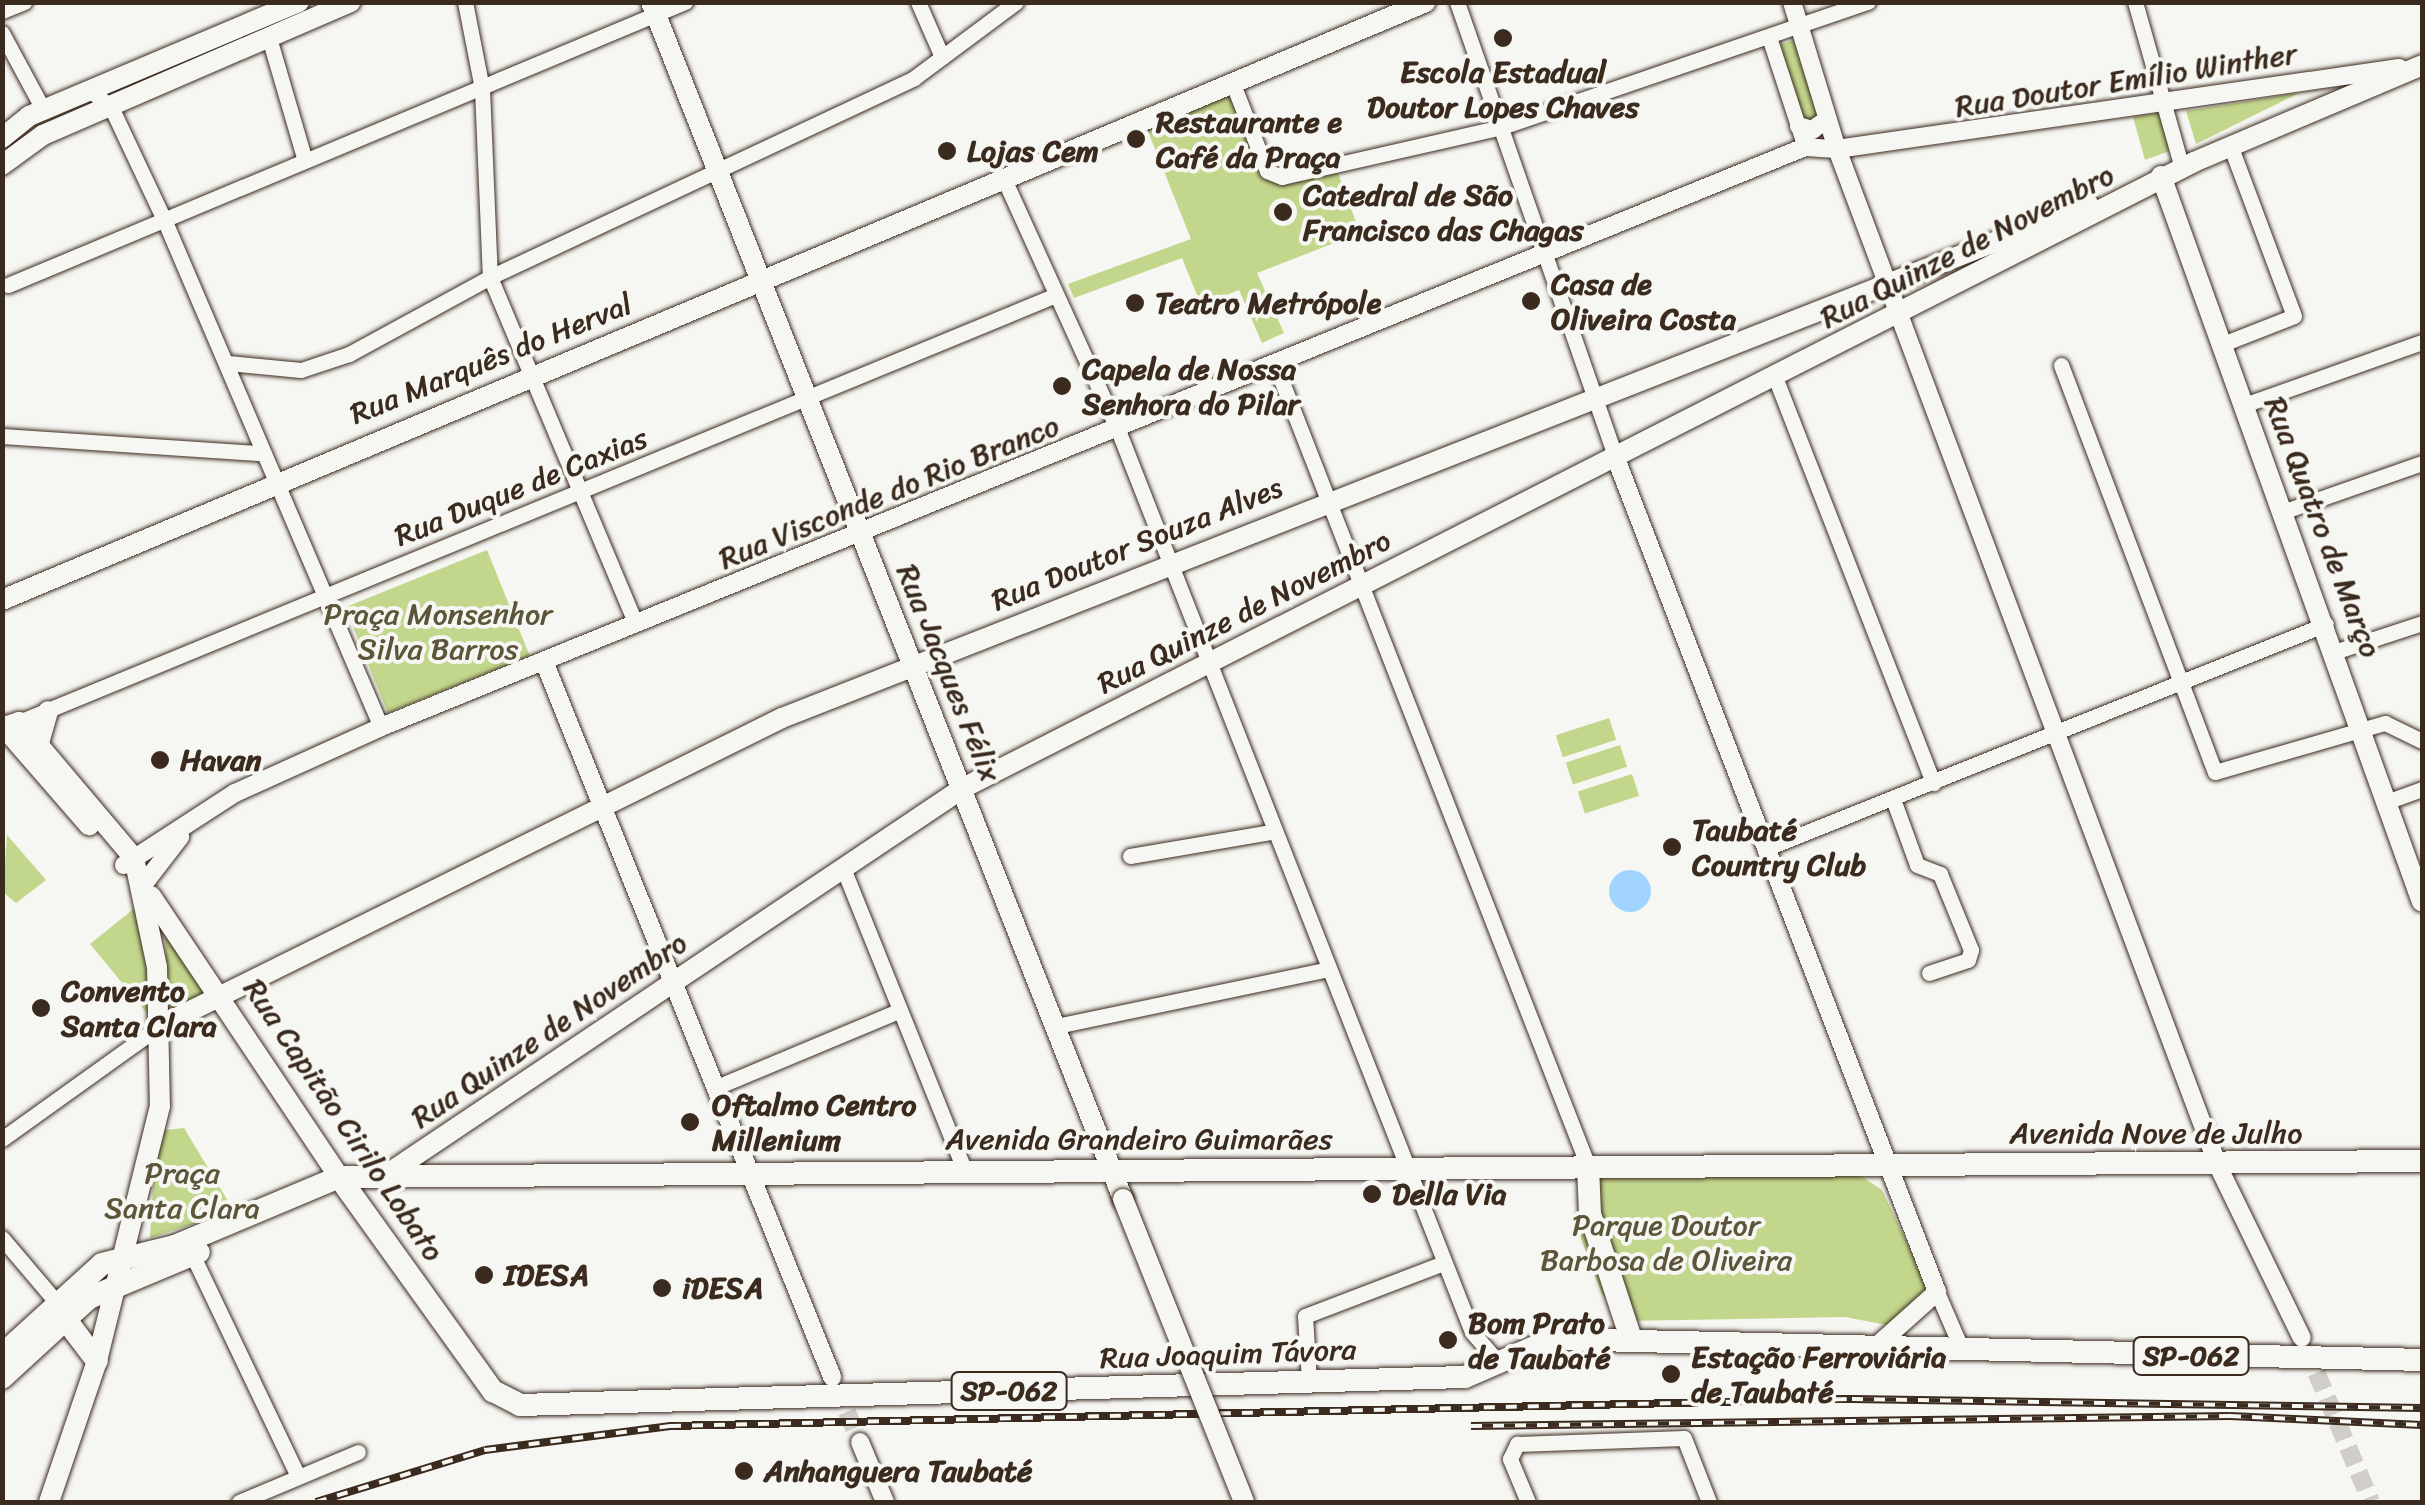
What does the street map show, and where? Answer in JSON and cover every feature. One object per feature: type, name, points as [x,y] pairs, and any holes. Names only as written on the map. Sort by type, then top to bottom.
[{"type":"main road","points":[[2,164],[63,126],[111,107],[191,62],[275,7],[299,2]]},
{"type":"main road","points":[[2,138],[48,108],[270,41],[351,2]]},
{"type":"main road","name":"Rua Marquês do Herval","points":[[2,600],[274,480],[760,282],[1426,2]]},
{"type":"main road","name":"Rua Jacques Félix","points":[[653,8],[714,171],[916,664],[1244,1502]]},
{"type":"main road","name":"Rua Doutor Emílio Winther","points":[[2399,68],[2422,65]]},
{"type":"main road","name":"Rua Quinze de Novembro","points":[[118,1259],[174,1246],[343,1182],[389,1173],[962,788],[2169,175],[2399,68]]},
{"type":"main road","points":[[48,108],[63,126]]},
{"type":"main road","name":"Rua Doutor Souza Alves","points":[[160,1026],[600,808],[916,664],[1167,567],[1330,498],[1596,399],[2169,175]]},
{"type":"main road","name":"Rua Quatro de Março","points":[[2169,175],[2220,344],[2366,729],[2422,902]]},
{"type":"main road","points":[[1910,276],[1909,294],[1919,302]]},
{"type":"main road","points":[[39,742],[48,711]]},
{"type":"main road","points":[[7,725],[39,742],[143,885],[160,1026],[160,1106],[118,1259],[98,1361],[52,1492]]},
{"type":"main road","points":[[7,725],[129,862]]},
{"type":"main road","name":"Rua Capitão Cirilo Lobato","points":[[143,885],[222,994],[343,1182],[493,1392]]},
{"type":"main road","name":"Avenida Grandeiro Guimarães","points":[[389,1173],[1588,1166],[1890,1160]]},
{"type":"main road","name":"Avenida Nove de Julho","points":[[1890,1160],[2218,1166],[2422,1161]]},
{"type":"main road","points":[[1588,1166],[1590,1214],[1631,1339]]},
{"type":"main road","name":"Rua Quinze de Novembro","points":[[60,1313],[343,1182]]},
{"type":"main road","points":[[2,1378],[60,1313],[118,1259]]},
{"type":"main road","points":[[2,1355],[60,1313]]},
{"type":"main road","points":[[60,1313],[88,1339],[98,1361]]},
{"type":"main road","name":"Rua Joaquim Távora","points":[[493,1392],[535,1406],[1465,1376],[1553,1339],[1960,1346]]},
{"type":"main road","name":"SP-062","points":[[1960,1346],[2422,1360]]},
{"type":"street","points":[[2,11],[24,2]]},
{"type":"street","points":[[465,2],[482,89],[490,276],[636,624]]},
{"type":"street","points":[[8,284],[166,224],[304,157],[482,89],[653,8],[685,2]]},
{"type":"street","points":[[918,2],[946,55]]},
{"type":"street","points":[[228,363],[322,366],[490,276],[714,171],[946,55],[1016,2]]},
{"type":"street","points":[[1457,2],[1502,126],[1540,253],[1615,456],[1960,1346]]},
{"type":"street","points":[[1792,2],[1838,149],[1898,313],[2218,1166],[2302,1338]]},
{"type":"street","points":[[1232,84],[1267,171],[1282,177],[1502,126],[1868,2]]},
{"type":"street","name":"Rua Quatro de Março","points":[[2134,2],[2169,104],[2169,175]]},
{"type":"street","points":[[2,33],[48,108]]},
{"type":"street","points":[[1768,37],[1806,147]]},
{"type":"street","points":[[270,41],[304,157]]},
{"type":"street","name":"Rua Doutor Emílio Winther","points":[[1838,149],[2399,68]]},
{"type":"street","points":[[92,92],[111,107],[166,224],[228,363],[260,453],[328,596],[381,727]]},
{"type":"street","points":[[1799,126],[1812,130],[1828,119]]},
{"type":"street","points":[[2220,344],[2294,316],[2230,145]]},
{"type":"street","name":"Rua Visconde do Rio Branco","points":[[129,862],[234,794],[381,727],[545,664],[860,531],[1118,430],[1540,253],[1806,147],[1838,149]]},
{"type":"street","points":[[1004,179],[1118,430],[1270,832],[1472,1332],[1496,1360]]},
{"type":"street","name":"Rua Duque de Caxias","points":[[7,725],[581,497],[1056,294]]},
{"type":"street","points":[[2244,405],[2422,342]]},
{"type":"street","points":[[1275,364],[1588,1166]]},
{"type":"street","points":[[2061,365],[2178,683],[2215,772],[2386,723],[2422,742]]},
{"type":"street","points":[[1775,377],[1934,783]]},
{"type":"street","points":[[2,436],[260,453]]},
{"type":"street","points":[[2282,512],[2422,462]]},
{"type":"street","points":[[2337,650],[2422,623]]},
{"type":"street","points":[[1767,848],[2326,624]]},
{"type":"street","points":[[545,664],[600,808],[755,1170],[832,1377]]},
{"type":"street","points":[[2390,801],[2422,789]]},
{"type":"street","points":[[1893,799],[1917,865],[1940,874],[1971,950],[1968,960],[1929,973]]},
{"type":"street","name":"Rua Visconde do Rio Branco","points":[[143,885],[190,826]]},
{"type":"street","points":[[1130,856],[1270,832]]},
{"type":"street","points":[[843,868],[896,1012],[965,1170]]},
{"type":"street","points":[[1056,1026],[1325,970]]},
{"type":"street","points":[[719,1086],[896,1012]]},
{"type":"street","points":[[2,1138],[160,1026]]},
{"type":"street","points":[[2,1238],[60,1313]]},
{"type":"street","points":[[192,1254],[297,1474]]},
{"type":"street","points":[[1310,1381],[1305,1316],[1444,1263]]},
{"type":"street","points":[[1881,1342],[1937,1292]]},
{"type":"street","points":[[1528,1502],[1510,1459],[1517,1444],[1684,1438],[1709,1502]]},
{"type":"street","points":[[860,1442],[884,1502]]},
{"type":"street","points":[[239,1502],[297,1474],[358,1452]]},
{"type":"green space","points":[[1798,39],[1823,117],[1805,123],[1780,45]]},
{"type":"green space","points":[[2299,93],[2196,144],[2186,111]]},
{"type":"green space","points":[[1233,94],[1278,184],[1338,173],[1360,233],[1257,273],[1284,333],[1262,343],[1239,290],[1201,305],[1182,258],[1074,298],[1068,284],[1191,239],[1147,129]]},
{"type":"green space","points":[[2167,111],[2175,149],[2145,160],[2133,117]]},
{"type":"green space","name":"Praça Monsenhor Silva Barros","points":[[487,550],[530,656],[388,713],[345,607]]},
{"type":"green space","points":[[1609,718],[1616,740],[1563,757],[1556,735]]},
{"type":"green space","points":[[1620,745],[1627,767],[1573,784],[1566,763]]},
{"type":"green space","points":[[1632,774],[1639,796],[1585,813],[1578,792]]},
{"type":"green space","points":[[7,835],[46,880],[16,903],[3,892]]},
{"type":"green space","points":[[141,903],[151,1018],[90,944]]},
{"type":"green space","points":[[165,936],[209,990],[168,1016]]},
{"type":"green space","name":"Praça Santa Clara","points":[[184,1128],[234,1211],[150,1238],[156,1131]]},
{"type":"green space","name":"Parque Doutor Barbosa de Oliveira","points":[[1597,1173],[1861,1176],[1882,1190],[1927,1285],[1913,1315],[1892,1326],[1845,1317],[1627,1321],[1602,1294],[1577,1228]]},
{"type":"water","points":[[1630,870],[1645,876],[1651,891],[1645,906],[1630,912],[1615,906],[1609,891],[1615,876]]},
{"type":"tunnel","points":[[2306,1348],[2371,1502]]},
{"type":"tunnel","points":[[836,1387],[860,1442]]},
{"type":"railway","points":[[316,1502],[485,1450],[670,1426],[1852,1399],[2422,1408]]},
{"type":"railway","points":[[1471,1426],[2230,1416],[2422,1425]]},
{"type":"place","name":"Escola Estadual Doutor Lopes Chaves","points":[[1503,38]]},
{"type":"place","name":"Restaurante e Café da Praça","points":[[1136,139]]},
{"type":"place","name":"Lojas Cem","points":[[947,151]]},
{"type":"place","name":"Catedral de São Francisco das Chagas","points":[[1283,212]]},
{"type":"place","name":"Casa de Oliveira Costa","points":[[1531,301]]},
{"type":"place","name":"Teatro Metrópole","points":[[1135,303]]},
{"type":"place","name":"Capela de Nossa Senhora do Pilar","points":[[1062,386]]},
{"type":"place","name":"Havan","points":[[160,760]]},
{"type":"place","name":"Taubaté Country Club","points":[[1672,847]]},
{"type":"place","name":"Convento Santa Clara","points":[[41,1008]]},
{"type":"place","name":"Oftalmo Centro Millenium","points":[[690,1122]]},
{"type":"place","name":"Della Via","points":[[1372,1194]]},
{"type":"place","name":"IDESA","points":[[484,1275]]},
{"type":"place","name":"iDESA","points":[[662,1288]]},
{"type":"place","name":"Bom Prato de Taubaté","points":[[1448,1340]]},
{"type":"place","name":"Estação Ferroviária de Taubaté","points":[[1671,1374]]},
{"type":"place","name":"Anhanguera Taubaté","points":[[744,1471]]}]
